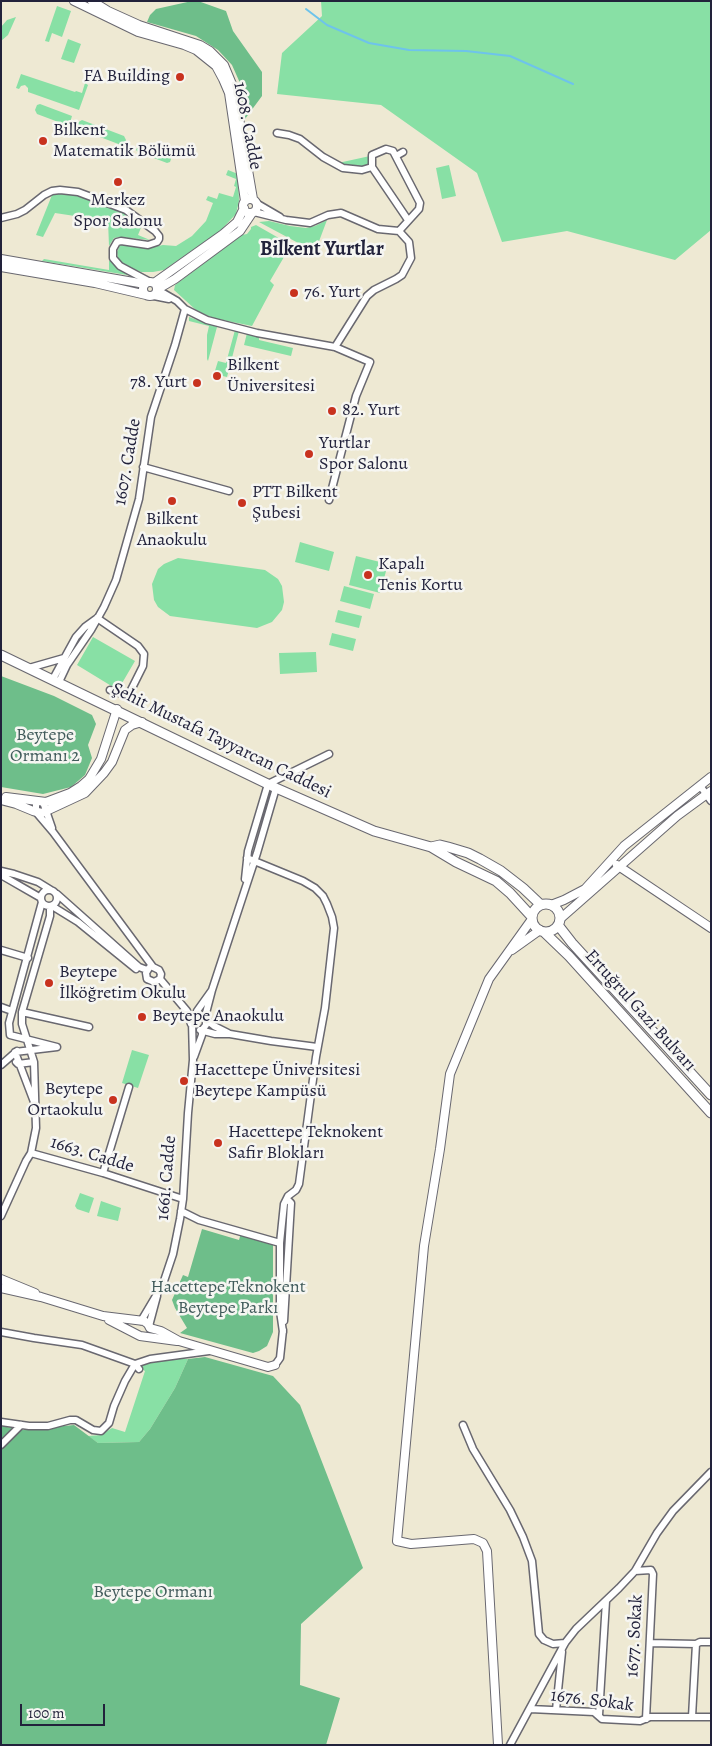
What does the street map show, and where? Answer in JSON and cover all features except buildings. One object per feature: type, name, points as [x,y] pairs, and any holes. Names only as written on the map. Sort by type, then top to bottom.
[{"type":"main road","name":"Şehit Mustafa Tayyarcan Caddesi","points":[[1,655],[272,786],[374,831],[431,847],[456,862],[496,881],[532,918]]},
{"type":"main road","name":"Şehit Mustafa Tayyarcan Caddesi","points":[[431,847],[448,846],[480,859],[516,882],[546,905]]},
{"type":"main road","points":[[546,905],[558,910],[559,922],[553,930],[542,931],[533,924],[532,918],[534,910],[546,905]]},
{"type":"main road","name":"Ertuğrul Gazi Bulvarı","points":[[559,922],[572,943],[711,1095]]},
{"type":"main road","name":"Ertuğrul Gazi Bulvarı","points":[[542,931],[568,956],[711,1113]]},
{"type":"street","name":"1608. Cadde","points":[[74,1],[138,32],[196,50],[216,66],[229,94],[249,203]]},
{"type":"street","name":"1608. Cadde","points":[[92,1],[139,26],[200,45],[210,51],[224,65],[234,89],[249,203]]},
{"type":"street","points":[[277,133],[300,139],[330,162],[342,168],[362,170],[372,167]]},
{"type":"street","points":[[399,230],[418,209],[420,203],[393,151],[386,149],[372,155],[372,167],[408,220]]},
{"type":"street","points":[[396,156],[403,152]]},
{"type":"street","points":[[1,218],[17,214],[44,195],[60,190],[79,192],[126,210],[155,230],[159,239],[152,244],[143,245],[117,242],[113,249],[113,258],[120,266],[152,288],[177,301],[185,309],[207,320],[226,326],[335,348],[370,362],[356,396],[329,500]]},
{"type":"street","points":[[249,203],[246,212],[310,223],[328,215],[341,213],[378,228],[399,230],[409,242],[411,258],[407,268],[402,275],[374,290],[367,296],[335,348]]},
{"type":"street","points":[[249,203],[286,220]]},
{"type":"street","points":[[1,259],[152,288],[237,222],[249,203]]},
{"type":"street","points":[[1,267],[95,283],[152,288],[175,279],[240,231],[253,212]]},
{"type":"street","name":"1607. Cadde","points":[[56,680],[91,630],[109,597],[123,558],[138,499],[151,417],[185,309]]},
{"type":"street","points":[[143,467],[229,491]]},
{"type":"street","points":[[97,618],[138,646],[144,654],[143,666],[130,692],[125,695],[110,690]]},
{"type":"street","name":"1607. Cadde","points":[[56,680],[64,658],[80,632],[97,618]]},
{"type":"street","points":[[29,668],[64,658]]},
{"type":"street","points":[[1,800],[36,812],[46,812],[80,795],[93,786],[112,762],[125,730],[127,720],[120,711]]},
{"type":"street","points":[[1,796],[40,802],[70,794],[89,779],[101,760],[120,711]]},
{"type":"street","points":[[125,730],[134,724],[143,722]]},
{"type":"street","points":[[272,786],[329,754]]},
{"type":"street","points":[[546,905],[564,900],[585,888],[635,837],[711,777]]},
{"type":"street","name":"1661. Cadde","points":[[193,1060],[202,1030],[206,1025],[205,1020],[212,990],[244,892],[251,859],[272,786]]},
{"type":"street","points":[[559,922],[677,816],[709,796],[700,787]]},
{"type":"street","points":[[40,802],[46,812],[53,832]]},
{"type":"street","points":[[36,812],[40,802]]},
{"type":"street","points":[[1,873],[78,922],[138,970],[149,970],[158,968],[161,972],[160,978],[156,982],[151,982],[147,979],[149,970],[53,832],[36,812]]},
{"type":"street","points":[[251,859],[315,888],[323,896],[332,917],[334,928],[325,1008],[317,1047],[299,1184],[284,1204],[280,1244],[280,1311],[283,1332]]},
{"type":"street","points":[[613,859],[618,868],[711,928]]},
{"type":"street","points":[[1,873],[22,877],[54,892],[139,966],[149,970]]},
{"type":"street","points":[[15,1052],[57,1047],[10,1035],[12,1011],[28,958],[44,892],[54,892]]},
{"type":"street","points":[[31,1153],[36,1128],[34,1062],[22,1024],[22,1012],[50,916],[51,906],[57,901],[54,892]]},
{"type":"street","points":[[498,1745],[488,1551],[483,1543],[474,1539],[411,1544],[397,1541],[424,1246],[450,1074],[489,979],[532,918]]},
{"type":"street","points":[[503,958],[542,931]]},
{"type":"street","points":[[1,950],[28,958]]},
{"type":"street","points":[[160,978],[187,1011],[192,1026],[195,1029],[215,1034],[230,1034],[271,1042],[317,1047]]},
{"type":"street","name":"1661. Cadde","points":[[141,1322],[163,1284],[173,1254],[182,1199],[193,1060],[192,1020],[197,1016],[198,1011],[212,990]]},
{"type":"street","points":[[176,996],[195,1012],[197,1016],[201,1016],[230,1034]]},
{"type":"street","points":[[1,1007],[12,1011]]},
{"type":"street","points":[[22,1012],[89,1027]]},
{"type":"street","points":[[2,1062],[15,1052],[28,1046]]},
{"type":"street","points":[[15,1052],[18,1064],[36,1105]]},
{"type":"street","points":[[9,1057],[18,1064],[34,1062]]},
{"type":"street","points":[[103,1173],[129,1088]]},
{"type":"street","name":"1663. Cadde","points":[[1,1216],[31,1153],[103,1173],[182,1199]]},
{"type":"street","points":[[1,1288],[41,1297],[103,1316],[146,1322],[149,1327],[179,1341],[209,1351],[268,1367],[275,1365],[280,1358],[283,1332],[291,1203],[287,1199]]},
{"type":"street","points":[[181,1211],[199,1220],[280,1244]]},
{"type":"street","points":[[1,1279],[41,1297]]},
{"type":"street","name":"1661. Cadde","points":[[149,1327],[157,1295]]},
{"type":"street","points":[[103,1316],[140,1336],[179,1341]]},
{"type":"street","points":[[136,1333],[136,1326],[141,1322]]},
{"type":"street","points":[[145,1336],[149,1332],[149,1327]]},
{"type":"street","points":[[1,1332],[82,1346],[137,1366]]},
{"type":"street","points":[[1,1422],[48,1426],[76,1420],[93,1430],[101,1431],[109,1423],[125,1380],[137,1366],[150,1359],[209,1351]]},
{"type":"street","points":[[1,1445],[21,1425]]},
{"type":"street","points":[[463,1425],[473,1449],[510,1510],[532,1561],[539,1634],[544,1640],[564,1646]]},
{"type":"street","points":[[510,1745],[564,1646],[576,1629],[635,1571],[657,1533],[673,1511],[711,1472]]},
{"type":"street","name":"1677. Sokak","points":[[635,1571],[652,1570],[653,1574],[646,1720]]},
{"type":"street","points":[[599,1715],[606,1601]]},
{"type":"street","points":[[650,1643],[696,1644],[711,1642]]},
{"type":"street","points":[[692,1717],[696,1644]]},
{"type":"street","points":[[556,1710],[564,1646]]},
{"type":"street","name":"1676. Sokak","points":[[530,1709],[594,1712],[602,1719],[640,1721],[650,1717],[711,1717]]},
{"type":"green space","points":[[198,1],[226,11],[233,31],[262,72],[262,96],[245,119],[240,83],[232,65],[218,50],[196,36],[147,22],[150,15],[156,9]]},
{"type":"green space","points":[[321,1],[711,1],[711,230],[675,260],[567,231],[502,242],[477,173],[381,105],[277,94],[282,53],[322,16]]},
{"type":"green space","points":[[57,6],[71,11],[62,37],[52,33],[49,42],[45,41]]},
{"type":"green space","points":[[16,17],[8,35],[1,41],[1,27],[7,20]]},
{"type":"green space","points":[[68,39],[81,44],[74,63],[61,59]]},
{"type":"green space","points":[[21,74],[82,93],[85,83],[88,85],[79,110],[28,92],[28,88],[25,85],[19,89],[16,88]]},
{"type":"green space","points":[[40,104],[72,116],[69,126],[37,114],[35,110],[37,105]]},
{"type":"green space","points":[[82,120],[124,136],[125,143],[121,145],[79,129],[77,123]]},
{"type":"green space","points":[[138,146],[169,156],[170,162],[167,163],[138,152],[136,150]]},
{"type":"green space","points":[[370,156],[370,165],[361,168],[349,168],[338,163]]},
{"type":"green space","points":[[449,165],[456,196],[442,199],[436,168]]},
{"type":"green space","points":[[228,170],[238,174],[239,201],[236,214],[220,231],[164,270],[141,272],[123,264],[118,258],[117,252],[120,245],[148,248],[163,245],[176,246],[192,236],[206,221],[213,203],[206,200],[208,196],[217,199],[219,193],[233,197],[236,179],[226,175]]},
{"type":"green space","points":[[60,193],[88,199],[122,212],[142,225],[138,235],[150,240],[120,237],[114,238],[109,246],[108,221],[55,213],[43,237],[36,235],[52,195]]},
{"type":"green space","points":[[327,220],[315,252],[259,222],[269,221],[306,228]]},
{"type":"green space","points":[[256,225],[291,245],[270,281],[274,285],[252,326],[213,318],[197,311],[174,290],[175,285],[242,235],[247,234],[251,227]]},
{"type":"green space","points":[[44,259],[109,270],[109,261],[111,261],[118,269],[133,276],[42,261]]},
{"type":"green space","points":[[189,317],[217,327],[208,361],[207,335],[209,326],[189,321]]},
{"type":"green space","points":[[235,330],[239,331],[227,377],[214,374],[218,361],[226,363]]},
{"type":"green space","points":[[247,333],[259,336],[259,340],[293,348],[291,356],[244,345]]},
{"type":"green space","points":[[300,542],[334,552],[329,571],[295,562]]},
{"type":"green space","name":"Kapalı Tenis Kortu","points":[[356,556],[388,564],[380,593],[349,585]]},
{"type":"green space","points":[[178,558],[265,570],[278,579],[282,586],[284,602],[282,610],[272,622],[257,628],[170,616],[158,607],[154,600],[152,584],[158,569]]},
{"type":"green space","points":[[344,586],[374,594],[370,609],[340,601]]},
{"type":"green space","points":[[338,610],[362,616],[359,628],[335,622]]},
{"type":"green space","points":[[332,633],[356,639],[353,651],[329,645]]},
{"type":"green space","points":[[93,637],[135,661],[118,690],[77,665]]},
{"type":"green space","points":[[316,652],[317,672],[280,674],[279,653]]},
{"type":"green space","name":"Beytepe Ormanı 2","points":[[1,676],[54,696],[92,715],[96,724],[88,745],[92,758],[85,775],[71,787],[43,794],[1,787]]},
{"type":"green space","points":[[132,1050],[149,1055],[138,1088],[122,1083]]},
{"type":"green space","points":[[80,1193],[94,1198],[89,1213],[77,1209],[75,1206]]},
{"type":"green space","points":[[101,1201],[121,1208],[118,1221],[97,1216]]},
{"type":"green space","name":"Hacettepe Teknokent Beytepe Parkı","points":[[202,1229],[239,1240],[241,1233],[273,1243],[273,1332],[267,1346],[259,1351],[253,1353],[180,1333],[187,1328],[172,1300],[183,1275],[188,1277]]},
{"type":"green space","name":"Beytepe Ormanı","points":[[205,1357],[273,1376],[300,1405],[363,1568],[301,1624],[300,1685],[340,1698],[326,1745],[1,1745],[1,1426],[23,1430],[74,1425],[98,1443],[139,1442],[150,1429],[175,1388],[188,1359]]},
{"type":"green space","points":[[165,1359],[188,1359],[175,1388],[150,1429],[139,1442],[98,1443],[88,1436],[101,1435],[112,1428],[125,1432],[145,1371],[140,1368],[144,1363]]},
{"type":"waterway","points":[[306,9],[327,25],[369,43],[409,50],[466,51],[510,56],[573,84]]},
{"type":"place","name":"FA Building","points":[[180,77]]},
{"type":"place","name":"Bilkent Matematik Bölümü","points":[[43,141]]},
{"type":"place","name":"Merkez Spor Salonu","points":[[118,182]]},
{"type":"place","name":"76. Yurt","points":[[294,293]]},
{"type":"place","name":"Bilkent Üniversitesi","points":[[217,376]]},
{"type":"place","name":"78. Yurt","points":[[197,383]]},
{"type":"place","name":"82. Yurt","points":[[332,411]]},
{"type":"place","name":"Yurtlar Spor Salonu","points":[[309,454]]},
{"type":"place","name":"Bilkent Anaokulu","points":[[172,501]]},
{"type":"place","name":"PTT Bilkent Şubesi","points":[[242,503]]},
{"type":"place","name":"Kapalı Tenis Kortu","points":[[368,575]]},
{"type":"place","name":"Beytepe İlköğretim Okulu","points":[[49,983]]},
{"type":"place","name":"Beytepe Anaokulu","points":[[142,1017]]},
{"type":"place","name":"Hacettepe Üniversitesi Beytepe Kampüsü","points":[[184,1081]]},
{"type":"place","name":"Beytepe Ortaokulu","points":[[113,1100]]},
{"type":"place","name":"Hacettepe Teknokent Safir Blokları","points":[[218,1143]]},
{"type":"district","name":"Bilkent Yurtlar","points":[[322,250]]}]
